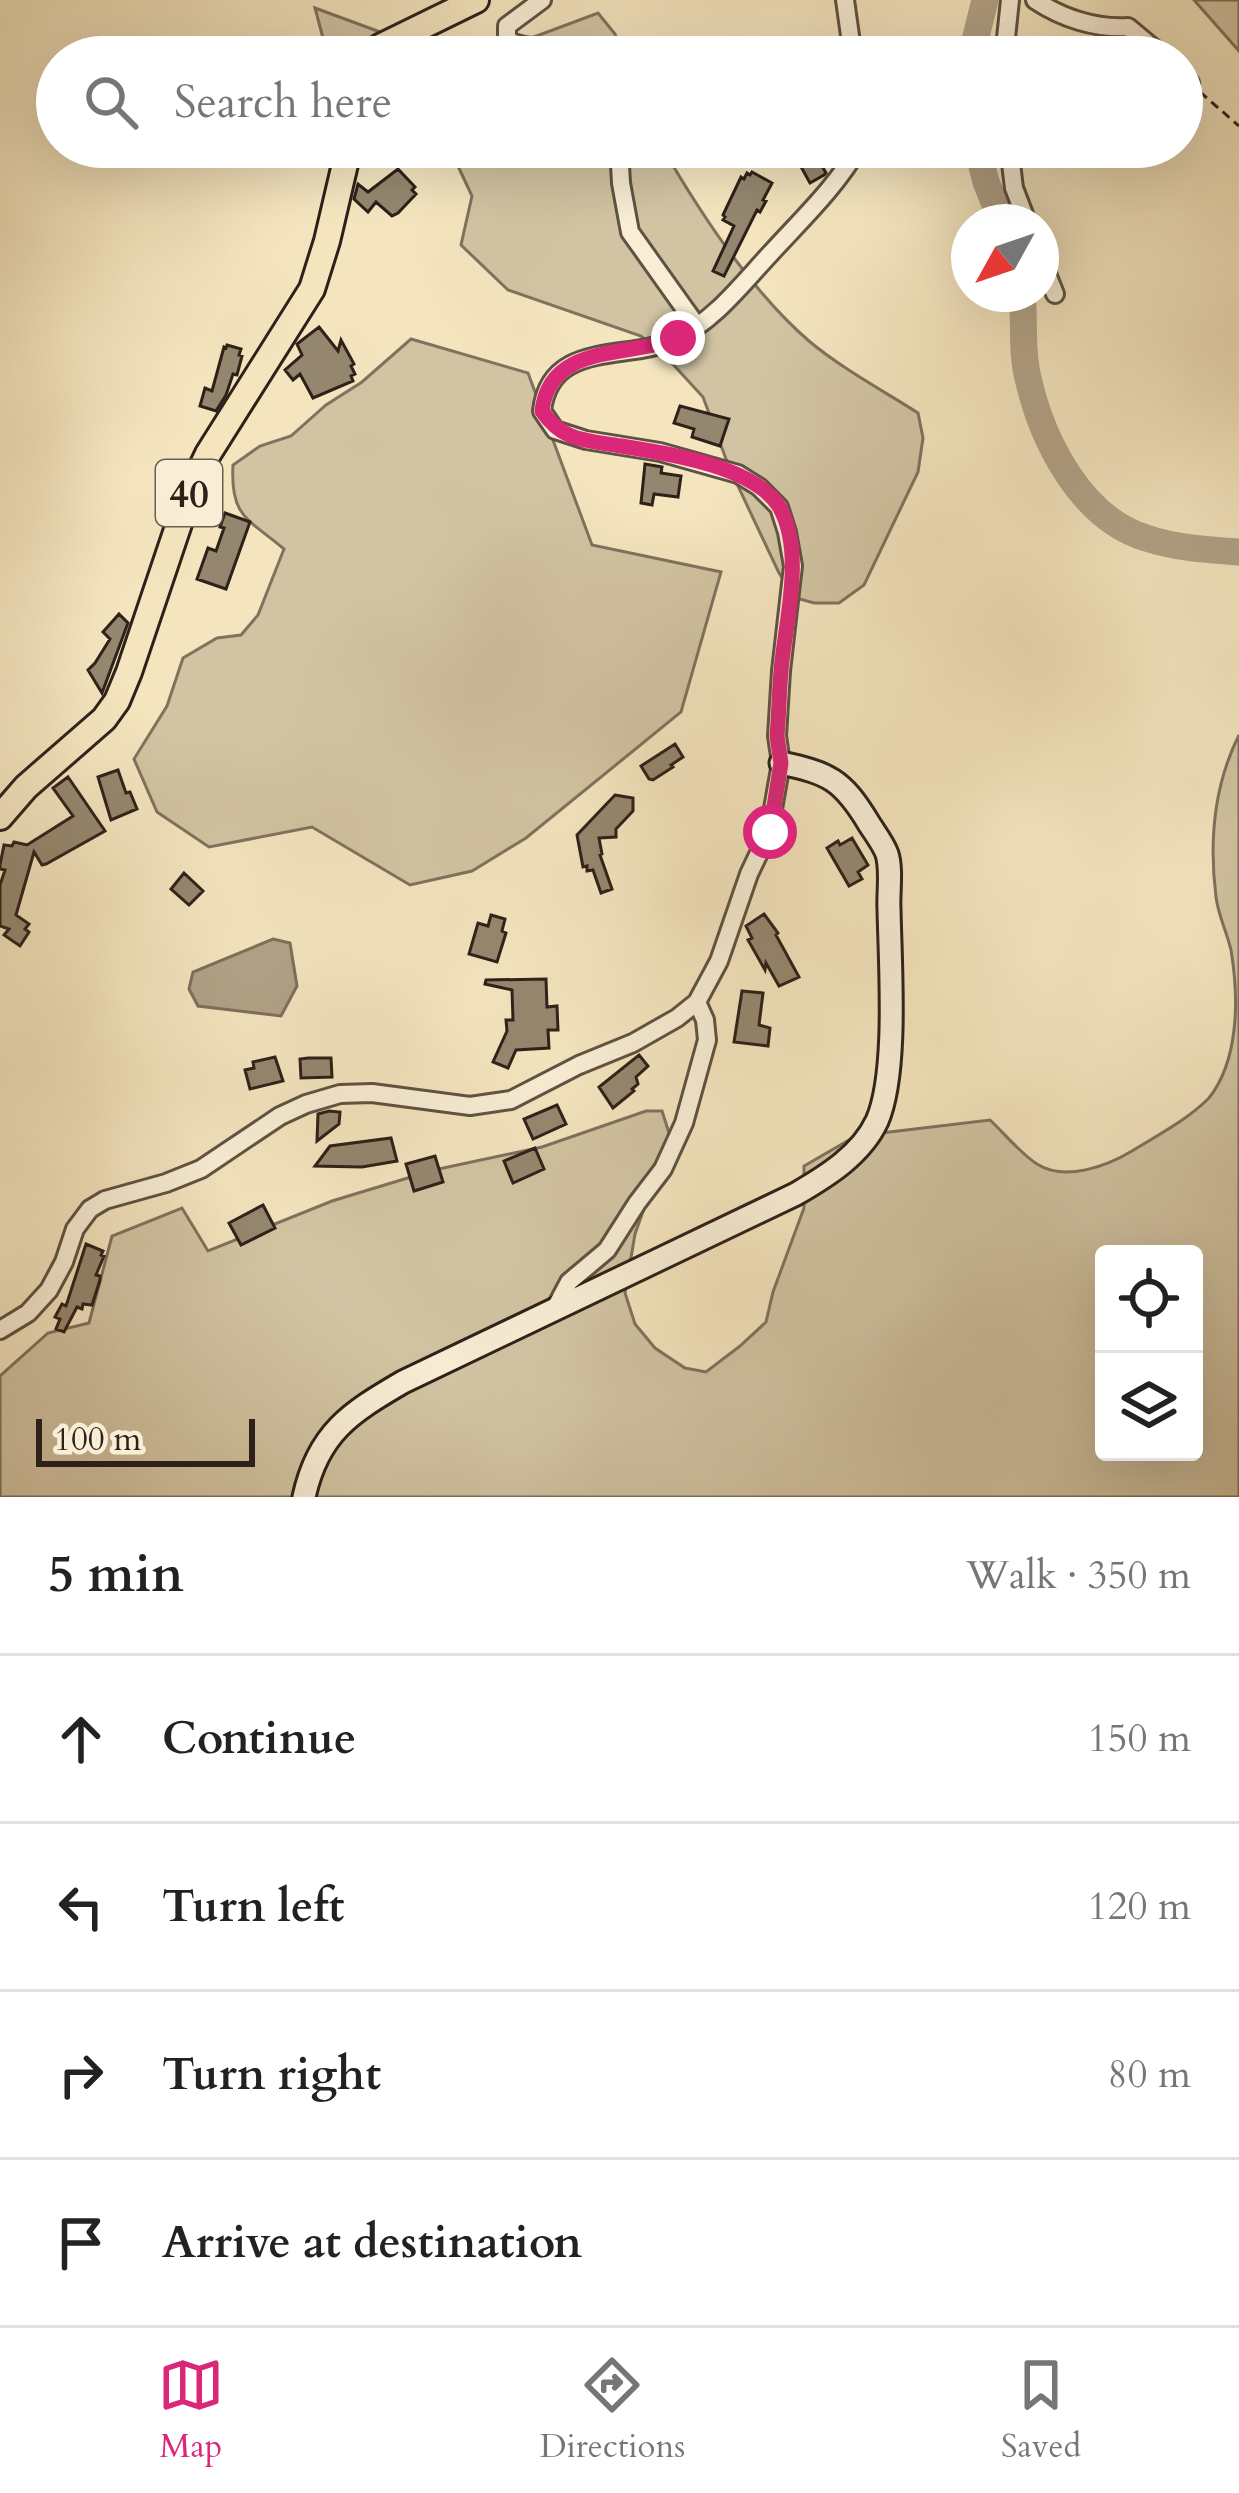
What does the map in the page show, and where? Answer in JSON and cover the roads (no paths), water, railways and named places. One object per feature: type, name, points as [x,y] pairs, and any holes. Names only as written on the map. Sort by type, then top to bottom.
[{"type":"main road","points":[[401,36],[476,0]]},
{"type":"main road","name":"40","points":[[0,818],[117,701],[189,494],[208,454],[312,289],[344,168]]},
{"type":"street","points":[[508,36],[507,26],[542,0]]},
{"type":"street","points":[[845,0],[850,36]]},
{"type":"street","points":[[1006,36],[1010,0]]},
{"type":"street","points":[[1035,0],[1101,28],[1128,27],[1139,36]]},
{"type":"street","points":[[620,168],[630,232],[697,326]]},
{"type":"street","points":[[0,1330],[28,1313],[49,1290],[75,1229],[90,1209],[201,1168],[306,1104],[340,1094],[372,1093],[470,1106],[511,1100],[633,1043],[697,1002],[770,832],[781,763],[778,714],[793,566],[779,507],[738,474],[555,430],[542,411],[544,392],[579,359],[664,344],[697,326],[724,304],[846,168]]},
{"type":"street","points":[[1012,168],[1020,204]]},
{"type":"street","points":[[304,1497],[327,1438],[358,1408],[403,1382],[796,1194],[862,1145],[877,1121],[884,1097],[890,1041],[887,856],[841,784],[819,771],[781,763]]},
{"type":"street","points":[[553,1312],[569,1282],[607,1250],[663,1169],[684,1123],[707,1040],[697,1002]]},
{"type":"waterway","points":[[976,36],[985,0]]},
{"type":"waterway","points":[[982,168],[995,204]]},
{"type":"waterway","points":[[1023,312],[1034,402],[1054,451],[1084,495],[1123,528],[1146,538],[1239,552]]}]
